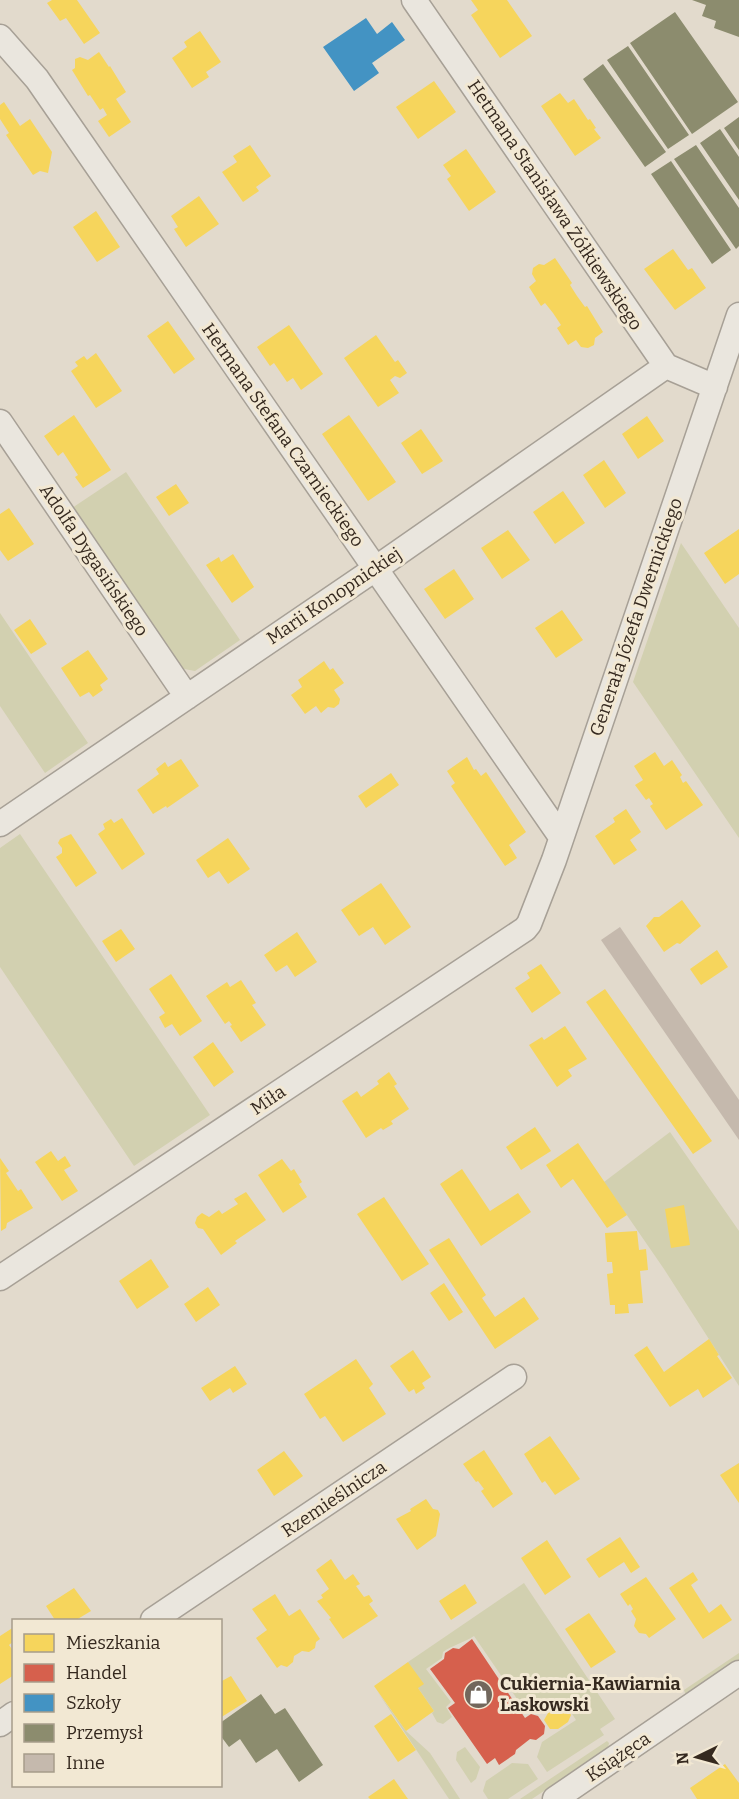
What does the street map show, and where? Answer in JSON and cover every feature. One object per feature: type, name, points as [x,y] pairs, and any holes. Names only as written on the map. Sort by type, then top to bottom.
[{"type":"street","name":"Hetmana Stanisława Żółkiewskiego","points":[[414,0],[666,366]]},
{"type":"street","name":"Hetmana Stefana Czarnieckiego","points":[[0,36],[37,79],[561,837]]},
{"type":"street","name":"Generała Józefa Dwernickiego","points":[[532,918],[739,315]]},
{"type":"street","points":[[666,366],[715,387]]},
{"type":"street","name":"Marii Konopnickiej","points":[[0,824],[666,366]]},
{"type":"street","name":"Adolfa Dygasińskiego","points":[[0,422],[187,697]]},
{"type":"street","name":"Miła","points":[[0,1278],[525,929],[532,918]]},
{"type":"street","name":"Rzemieślnicza","points":[[154,1619],[514,1377]]},
{"type":"street","name":"Książęca","points":[[555,1799],[739,1673]]},
{"type":"shaded area","points":[[126,472],[240,640],[195,671],[179,668],[72,508]]},
{"type":"shaded area","points":[[681,543],[739,628],[739,838],[633,682]]},
{"type":"shaded area","points":[[0,613],[88,743],[45,773],[0,706]]},
{"type":"shaded area","points":[[20,834],[210,1115],[134,1166],[0,967],[0,848]]},
{"type":"shaded area","points":[[670,1132],[739,1231],[739,1386],[664,1269],[604,1182]]},
{"type":"shaded area","points":[[524,1583],[615,1719],[600,1729],[604,1735],[547,1772],[537,1757],[542,1742],[576,1720],[563,1700],[541,1714],[526,1712],[474,1636],[443,1652],[442,1658],[426,1669],[451,1702],[446,1707],[452,1717],[443,1724],[437,1722],[432,1713],[434,1711],[418,1688],[408,1662]]},
{"type":"shaded area","points":[[739,1653],[739,1661],[690,1693],[685,1693],[684,1690]]},
{"type":"shaded area","points":[[377,1691],[406,1731],[430,1753],[460,1799],[449,1799]]},
{"type":"shaded area","points":[[607,1741],[608,1748],[532,1799],[520,1799]]},
{"type":"shaded area","points":[[465,1747],[480,1767],[476,1779],[471,1783],[456,1760],[457,1752]]},
{"type":"shaded area","points":[[512,1763],[528,1764],[538,1779],[508,1799],[488,1799],[483,1791],[486,1781]]},
{"type":"building: Mieszkania","points":[[52,0],[77,0],[100,33],[84,44],[66,18],[60,21],[47,3]]},
{"type":"building: Mieszkania","points":[[471,0],[507,0],[532,36],[500,58],[471,15],[478,10]]},
{"type":"building: Mieszkania","points":[[200,31],[221,62],[206,72],[209,77],[192,88],[172,58],[187,47],[184,42]]},
{"type":"building: Mieszkania","points":[[99,52],[126,92],[116,99],[131,122],[109,137],[98,121],[107,115],[103,108],[100,110],[90,95],[88,96],[72,70],[75,68],[75,59],[80,57],[88,60]]},
{"type":"building: Mieszkania","points":[[434,81],[456,112],[418,139],[396,107]]},
{"type":"building: Mieszkania","points":[[560,93],[568,103],[574,99],[601,138],[575,156],[541,106]]},
{"type":"building: Mieszkania","points":[[4,102],[20,126],[30,119],[52,152],[48,173],[40,171],[33,175],[6,135],[9,133],[0,119],[0,105]]},
{"type":"building: Mieszkania","points":[[250,145],[271,176],[256,187],[259,191],[243,202],[222,172],[237,162],[233,156]]},
{"type":"building: Mieszkania","points":[[466,149],[496,192],[469,211],[447,179],[451,176],[443,165]]},
{"type":"building: Mieszkania","points":[[199,196],[219,224],[186,247],[174,229],[178,227],[171,216]]},
{"type":"building: Mieszkania","points":[[96,211],[120,247],[97,262],[73,227]]},
{"type":"building: Mieszkania","points":[[673,249],[688,270],[692,268],[706,288],[675,310],[644,269]]},
{"type":"building: Mieszkania","points":[[555,258],[572,283],[570,285],[577,296],[585,307],[587,306],[603,332],[595,338],[594,345],[588,348],[581,347],[576,340],[568,345],[557,328],[561,325],[553,313],[545,303],[541,306],[529,287],[536,281],[532,274],[533,268],[539,264],[544,265]]},
{"type":"building: Mieszkania","points":[[168,321],[195,359],[174,374],[147,336]]},
{"type":"building: Mieszkania","points":[[289,325],[323,374],[301,390],[293,378],[287,382],[274,363],[270,366],[257,347]]},
{"type":"building: Mieszkania","points":[[376,335],[395,362],[398,360],[407,373],[400,378],[395,376],[390,380],[399,393],[378,407],[344,358]]},
{"type":"building: Mieszkania","points":[[96,353],[122,391],[96,408],[71,371],[78,366],[75,362],[84,356],[87,360]]},
{"type":"building: Mieszkania","points":[[74,415],[111,470],[83,488],[75,477],[78,475],[63,452],[58,456],[44,436]]},
{"type":"building: Mieszkania","points":[[349,415],[396,482],[368,501],[322,434]]},
{"type":"building: Mieszkania","points":[[647,416],[664,441],[638,459],[622,434]]},
{"type":"building: Mieszkania","points":[[421,429],[443,461],[422,474],[401,443]]},
{"type":"building: Mieszkania","points":[[604,460],[626,493],[605,508],[583,475]]},
{"type":"building: Mieszkania","points":[[176,484],[189,503],[169,516],[156,497]]},
{"type":"building: Mieszkania","points":[[563,491],[585,523],[555,544],[533,512]]},
{"type":"building: Mieszkania","points":[[9,508],[34,544],[8,561],[0,550],[0,514]]},
{"type":"building: Mieszkania","points":[[739,529],[739,574],[725,584],[704,553]]},
{"type":"building: Mieszkania","points":[[508,530],[530,560],[502,579],[481,548]]},
{"type":"building: Mieszkania","points":[[233,554],[254,587],[232,603],[206,565],[219,557],[221,562]]},
{"type":"building: Mieszkania","points":[[454,569],[474,599],[445,619],[424,589]]},
{"type":"building: Mieszkania","points":[[562,610],[583,640],[556,658],[535,628]]},
{"type":"building: Mieszkania","points":[[30,619],[47,644],[31,654],[14,630]]},
{"type":"building: Mieszkania","points":[[88,650],[108,679],[100,685],[103,690],[93,697],[89,692],[80,697],[61,668]]},
{"type":"building: Mieszkania","points":[[324,661],[330,670],[333,668],[344,683],[334,690],[340,699],[339,704],[334,708],[328,707],[321,713],[316,706],[305,714],[291,695],[302,687],[298,680]]},
{"type":"building: Mieszkania","points":[[655,752],[664,766],[672,760],[682,775],[680,777],[683,783],[686,781],[703,805],[666,830],[650,806],[653,804],[649,798],[646,800],[635,785],[643,780],[634,766]]},
{"type":"building: Mieszkania","points":[[467,757],[474,770],[476,769],[481,776],[486,772],[526,832],[509,845],[517,858],[505,866],[451,786],[455,783],[447,771]]},
{"type":"building: Mieszkania","points":[[181,759],[199,786],[167,808],[166,806],[153,814],[137,790],[159,774],[156,769],[165,762],[168,767]]},
{"type":"building: Mieszkania","points":[[391,773],[399,785],[366,808],[358,796]]},
{"type":"building: Mieszkania","points":[[626,809],[641,832],[630,840],[637,850],[614,865],[595,836],[615,822],[613,818]]},
{"type":"building: Mieszkania","points":[[122,818],[145,854],[122,870],[98,834],[105,829],[103,824],[111,819],[114,823]]},
{"type":"building: Mieszkania","points":[[71,834],[97,873],[76,887],[56,857],[62,853],[62,848],[58,843],[60,839]]},
{"type":"building: Mieszkania","points":[[228,838],[250,869],[228,884],[219,871],[208,878],[196,860]]},
{"type":"building: Mieszkania","points":[[381,883],[411,927],[385,945],[373,927],[359,936],[341,910]]},
{"type":"building: Mieszkania","points":[[682,900],[701,926],[680,944],[677,943],[664,952],[646,926],[654,917],[659,917]]},
{"type":"building: Mieszkania","points":[[121,929],[135,949],[116,962],[102,941]]},
{"type":"building: Mieszkania","points":[[297,932],[317,962],[295,977],[287,965],[276,972],[264,955]]},
{"type":"building: Mieszkania","points":[[717,950],[728,967],[701,985],[690,969]]},
{"type":"building: Mieszkania","points":[[541,964],[561,993],[532,1013],[515,988],[530,978],[527,973]]},
{"type":"building: Mieszkania","points":[[171,974],[202,1021],[180,1036],[172,1024],[165,1028],[159,1017],[165,1013],[149,989]]},
{"type":"building: Mieszkania","points":[[241,980],[256,1003],[252,1005],[266,1025],[241,1042],[229,1021],[225,1024],[206,996],[227,982],[230,987]]},
{"type":"building: Mieszkania","points":[[605,989],[712,1141],[693,1154],[586,1002]]},
{"type":"building: Mieszkania","points":[[565,1026],[587,1059],[568,1070],[572,1076],[557,1087],[529,1045],[542,1037],[544,1040]]},
{"type":"building: Mieszkania","points":[[213,1042],[234,1072],[214,1087],[193,1057]]},
{"type":"building: Mieszkania","points":[[389,1072],[397,1084],[394,1086],[409,1109],[391,1121],[393,1124],[383,1130],[381,1128],[366,1138],[342,1101],[357,1091],[361,1097],[379,1084],[377,1081]]},
{"type":"building: Mieszkania","points":[[535,1127],[551,1151],[521,1170],[506,1147]]},
{"type":"building: Mieszkania","points":[[578,1143],[627,1215],[607,1228],[573,1179],[561,1188],[546,1165]]},
{"type":"building: Mieszkania","points":[[51,1151],[58,1161],[65,1156],[71,1166],[64,1170],[78,1191],[62,1201],[35,1162]]},
{"type":"building: Mieszkania","points":[[0,1158],[9,1171],[6,1173],[18,1191],[21,1189],[33,1208],[7,1223],[6,1228],[1,1231]]},
{"type":"building: Mieszkania","points":[[282,1159],[291,1171],[294,1169],[307,1197],[283,1213],[258,1175]]},
{"type":"building: Mieszkania","points":[[462,1169],[490,1211],[518,1193],[531,1212],[481,1246],[440,1184]]},
{"type":"building: Mieszkania","points":[[246,1192],[266,1220],[235,1241],[237,1243],[221,1255],[203,1229],[198,1228],[195,1223],[197,1217],[202,1213],[209,1217],[219,1210],[222,1214],[238,1204],[234,1199]]},
{"type":"building: Mieszkania","points":[[384,1197],[429,1264],[402,1281],[357,1214]]},
{"type":"building: Mieszkania","points":[[684,1205],[690,1245],[671,1248],[665,1209]]},
{"type":"building: Mieszkania","points":[[637,1231],[639,1250],[646,1249],[648,1270],[640,1271],[643,1303],[628,1304],[629,1313],[615,1314],[615,1305],[610,1305],[607,1274],[613,1273],[612,1262],[607,1262],[605,1233]]},
{"type":"building: Mieszkania","points":[[449,1238],[486,1295],[482,1298],[495,1317],[524,1297],[539,1319],[495,1349],[429,1250]]},
{"type":"building: Mieszkania","points":[[151,1259],[169,1287],[137,1309],[119,1281]]},
{"type":"building: Mieszkania","points":[[444,1283],[463,1312],[449,1321],[430,1293]]},
{"type":"building: Mieszkania","points":[[208,1287],[220,1305],[196,1322],[184,1304]]},
{"type":"building: Mieszkania","points":[[709,1339],[732,1378],[703,1398],[698,1389],[670,1407],[634,1355],[647,1346],[664,1372]]},
{"type":"building: Mieszkania","points":[[413,1350],[431,1377],[422,1383],[425,1388],[416,1394],[414,1389],[409,1392],[390,1366]]},
{"type":"building: Mieszkania","points":[[356,1359],[373,1384],[369,1388],[386,1414],[343,1442],[325,1416],[320,1419],[304,1394]]},
{"type":"building: Mieszkania","points":[[235,1366],[247,1384],[233,1393],[230,1388],[210,1401],[201,1388]]},
{"type":"building: Mieszkania","points":[[550,1436],[580,1479],[555,1495],[545,1481],[542,1483],[524,1454]]},
{"type":"building: Mieszkania","points":[[484,1450],[513,1494],[493,1508],[481,1491],[484,1489],[463,1464]]},
{"type":"building: Mieszkania","points":[[284,1451],[303,1476],[274,1496],[257,1470]]},
{"type":"building: Mieszkania","points":[[739,1463],[739,1503],[720,1475]]},
{"type":"building: Mieszkania","points":[[426,1499],[440,1514],[436,1536],[417,1550],[396,1519]]},
{"type":"building: Mieszkania","points":[[620,1537],[640,1567],[631,1573],[624,1562],[599,1578],[586,1559]]},
{"type":"building: Mieszkania","points":[[547,1540],[571,1577],[545,1595],[521,1558]]},
{"type":"building: Mieszkania","points":[[331,1559],[345,1580],[353,1574],[360,1584],[356,1586],[364,1597],[369,1595],[373,1601],[369,1604],[378,1616],[343,1639],[329,1619],[331,1618],[317,1601],[323,1598],[321,1595],[329,1589],[316,1570]]},
{"type":"building: Mieszkania","points":[[693,1572],[698,1580],[691,1585],[709,1613],[721,1604],[732,1620],[703,1639],[669,1588]]},
{"type":"building: Mieszkania","points":[[646,1577],[676,1619],[649,1638],[646,1634],[639,1633],[634,1626],[636,1619],[631,1611],[633,1609],[630,1604],[628,1606],[620,1594]]},
{"type":"building: Mieszkania","points":[[465,1584],[477,1603],[451,1620],[439,1601]]},
{"type":"building: Mieszkania","points":[[74,1588],[91,1611],[78,1619],[54,1619],[46,1606]]},
{"type":"building: Mieszkania","points":[[275,1594],[289,1616],[300,1609],[320,1639],[316,1642],[315,1648],[309,1652],[302,1651],[294,1656],[293,1662],[287,1667],[281,1665],[277,1668],[256,1638],[267,1630],[252,1609]]},
{"type":"building: Mieszkania","points":[[589,1613],[616,1652],[591,1668],[565,1629]]},
{"type":"building: Mieszkania","points":[[12,1628],[12,1643],[9,1645],[12,1649],[12,1676],[0,1684],[0,1636]]},
{"type":"building: Mieszkania","points":[[408,1662],[424,1684],[418,1688],[434,1711],[406,1731],[374,1686]]},
{"type":"building: Mieszkania","points":[[231,1676],[247,1701],[222,1717],[222,1681]]},
{"type":"building: Mieszkania","points":[[566,1706],[571,1715],[568,1722],[558,1729],[550,1729],[544,1720],[548,1713],[557,1707]]},
{"type":"building: Mieszkania","points":[[391,1714],[416,1750],[398,1762],[374,1726]]},
{"type":"building: Mieszkania","points":[[725,1764],[739,1783],[739,1799],[697,1799],[690,1788]]},
{"type":"building: Mieszkania","points":[[394,1779],[408,1799],[370,1799],[368,1797]]},
{"type":"building: Handel","name":"Cukiernia-Kawiarnia Laskowski","points":[[472,1639],[525,1718],[531,1714],[538,1716],[545,1726],[544,1734],[536,1740],[530,1739],[516,1750],[515,1754],[499,1765],[495,1758],[487,1764],[448,1708],[455,1703],[430,1669],[444,1659],[445,1653],[453,1648],[459,1649]]},
{"type":"building: Szkoły","points":[[366,18],[377,34],[392,22],[405,40],[372,63],[379,73],[354,91],[323,47]]},
{"type":"building: Przemysł","points":[[692,0],[739,0],[739,37],[714,28],[716,21],[702,16],[706,5]]},
{"type":"building: Przemysł","points":[[675,12],[738,102],[692,134],[630,43]]},
{"type":"building: Przemysł","points":[[628,46],[689,135],[668,149],[607,60]]},
{"type":"building: Przemysł","points":[[603,64],[666,152],[645,167],[583,79]]},
{"type":"building: Przemysł","points":[[739,117],[739,150],[724,128]]},
{"type":"building: Przemysł","points":[[720,129],[739,157],[739,200],[700,143]]},
{"type":"building: Przemysł","points":[[696,145],[739,208],[739,246],[736,249],[674,159]]},
{"type":"building: Przemysł","points":[[671,161],[731,250],[712,264],[651,174]]},
{"type":"building: Przemysł","points":[[261,1694],[275,1714],[285,1708],[323,1765],[299,1782],[277,1749],[256,1763],[240,1739],[229,1747],[222,1738],[222,1722]]},
{"type":"building: Inne","points":[[620,927],[739,1100],[739,1140],[601,940]]},
{"type":"place","name":"Cukiernia-Kawiarnia Laskowski","points":[[479,1694]]}]
